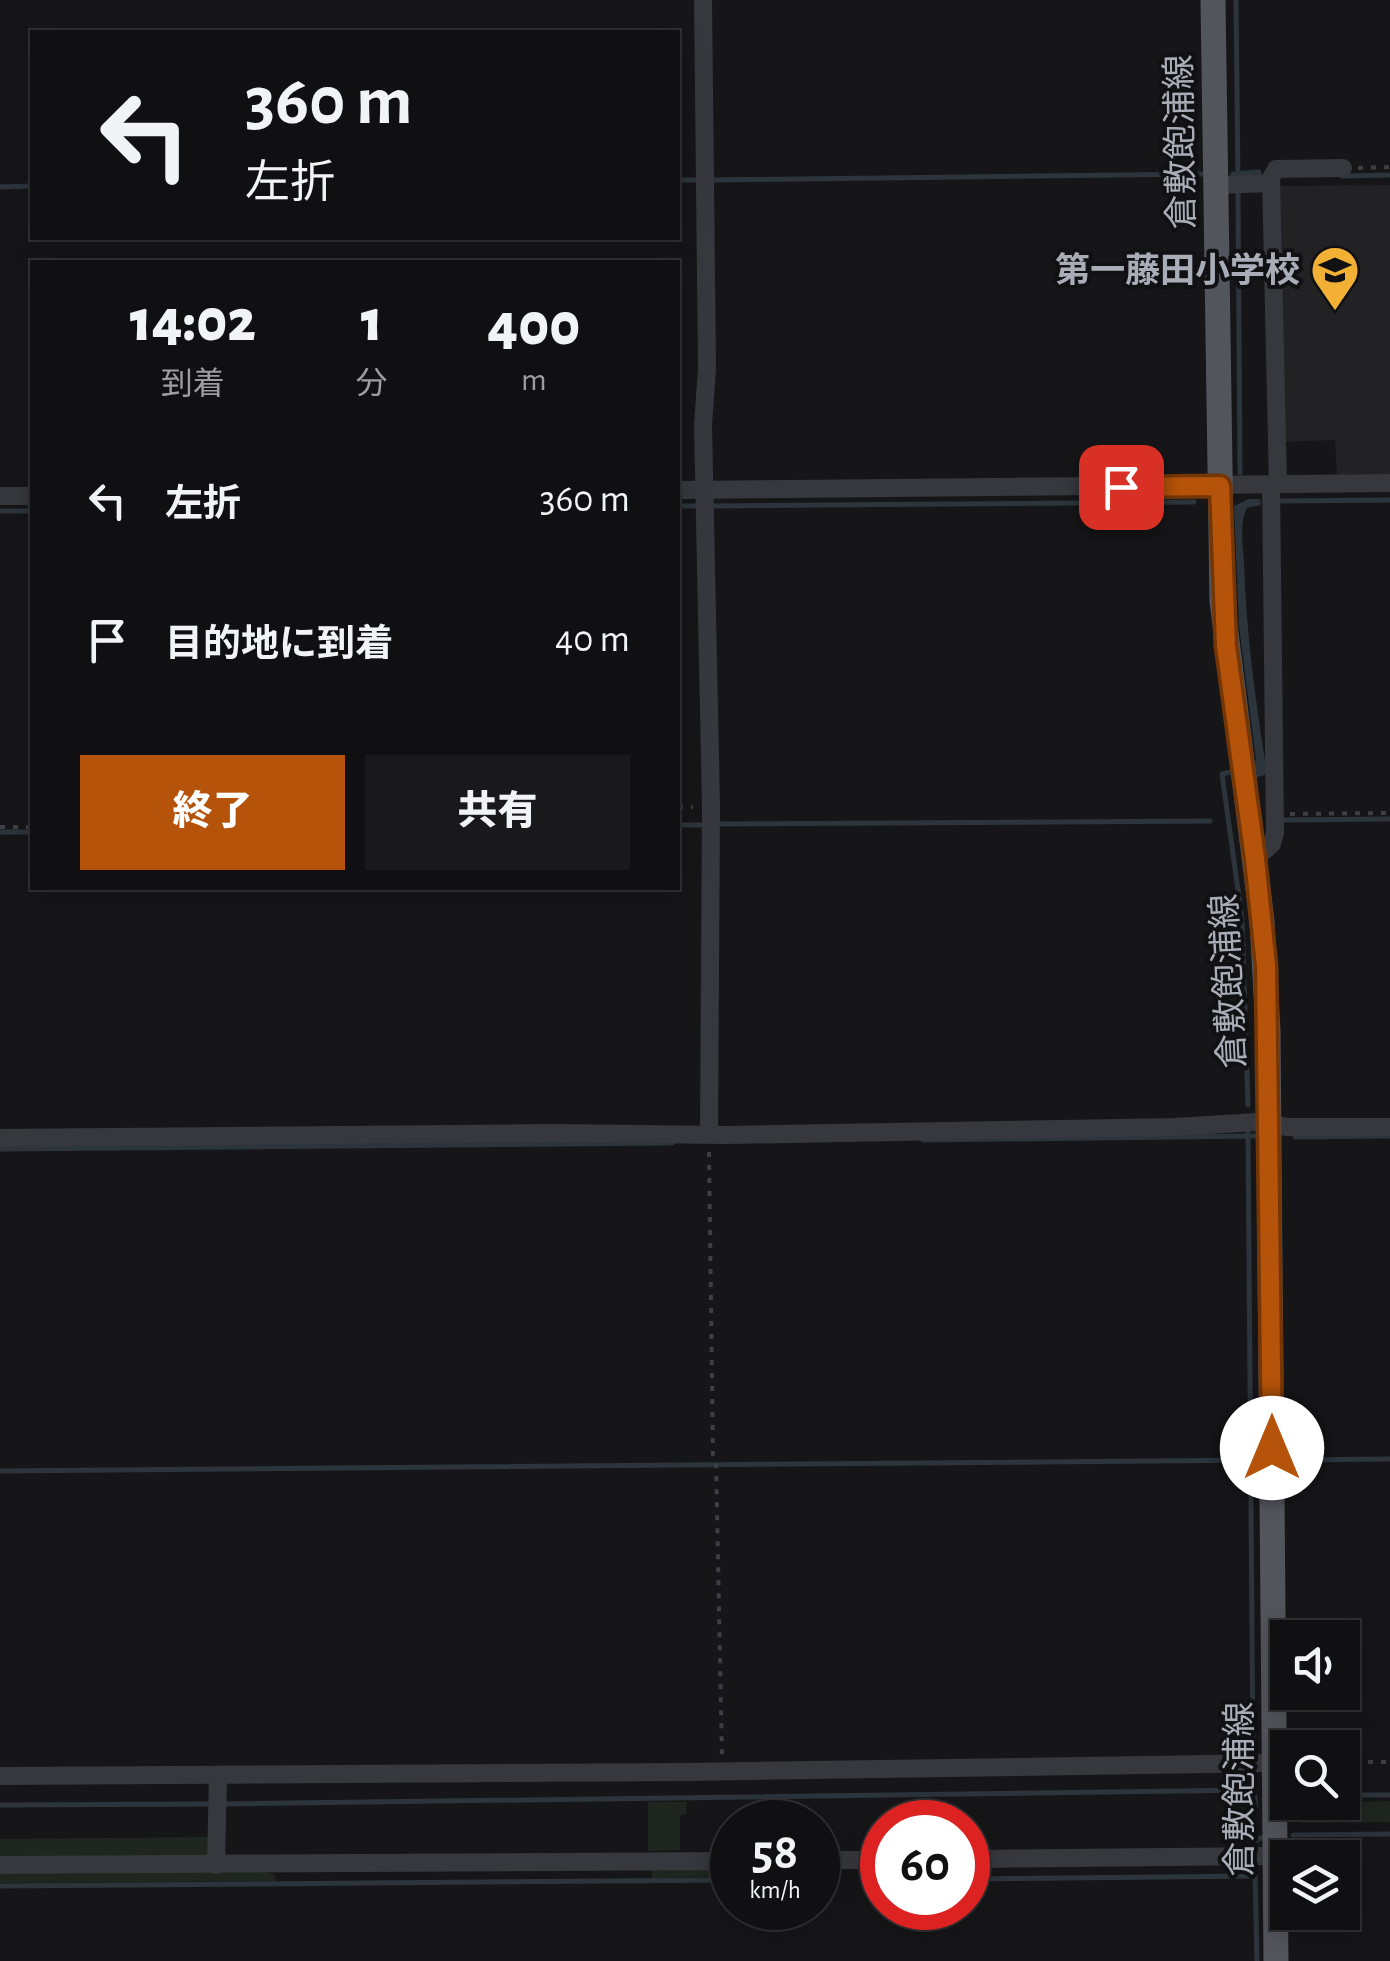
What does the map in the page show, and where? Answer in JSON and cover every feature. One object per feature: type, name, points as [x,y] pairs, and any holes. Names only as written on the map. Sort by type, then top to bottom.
[{"type":"main road","name":"倉敷飽浦線","points":[[1214,0],[1232,185],[1220,486],[1226,646],[1266,966],[1274,1730]]},
{"type":"main road","name":"倉敷飽浦線","points":[[1276,1930],[1276,1961]]},
{"type":"street","points":[[703,0],[707,368],[702,426],[710,789],[709,1140]]},
{"type":"street","points":[[1255,859],[1272,844],[1275,814],[1271,183],[1276,169],[1343,168]]},
{"type":"street","points":[[1232,185],[1271,183]]},
{"type":"street","points":[[680,491],[705,500],[1220,486],[1273,494],[1390,484]]},
{"type":"street","points":[[0,496],[30,496]]},
{"type":"street","points":[[0,1138],[709,1140],[1269,1124],[1288,1128],[1390,1127]]},
{"type":"street","points":[[0,1776],[1270,1762]]},
{"type":"street","points":[[216,1865],[218,1775]]},
{"type":"street","points":[[990,1859],[1270,1856]]},
{"type":"street","points":[[0,1865],[710,1861]]},
{"type":"path","points":[[1343,168],[1390,167]]},
{"type":"path","points":[[1275,814],[1390,813]]},
{"type":"path","points":[[0,827],[30,827]]},
{"type":"path","points":[[709,1140],[712,1456],[716,1464],[722,1771]]},
{"type":"path","points":[[1360,1762],[1390,1762]]},
{"type":"shaded area","name":"第一藤田小学校","points":[[1390,185],[1390,474],[1337,475],[1335,440],[1281,442],[1278,186]]},
{"type":"shaded area","points":[[1260,499],[1261,505],[1247,508],[1242,535],[1249,642],[1267,774],[1255,778],[1239,626],[1234,506]]},
{"type":"shaded area","points":[[1390,1801],[1390,1822],[1300,1823],[1300,1820],[1360,1820],[1360,1802]]},
{"type":"shaded area","points":[[648,1802],[687,1802],[686,1814],[680,1815],[680,1850],[648,1851]]},
{"type":"shaded area","points":[[212,1837],[208,1856],[0,1858],[0,1839]]},
{"type":"shaded area","points":[[710,1869],[710,1877],[652,1878],[652,1870]]},
{"type":"shaded area","points":[[267,1872],[276,1881],[0,1883],[0,1874]]},
{"type":"waterway","points":[[1236,0],[1238,180]]},
{"type":"waterway","points":[[1233,174],[1259,172]]},
{"type":"waterway","points":[[712,180],[1203,174]]},
{"type":"waterway","points":[[1342,176],[1390,175]]},
{"type":"waterway","points":[[680,180],[699,180]]},
{"type":"waterway","points":[[0,187],[30,186]]},
{"type":"waterway","points":[[1238,191],[1240,473]]},
{"type":"waterway","points":[[1278,501],[1390,500]]},
{"type":"waterway","points":[[710,506],[1194,502]]},
{"type":"waterway","points":[[680,506],[699,506]]},
{"type":"waterway","points":[[0,511],[30,511]]},
{"type":"waterway","points":[[1231,772],[1222,774],[1242,919],[1248,1105]]},
{"type":"waterway","points":[[1282,820],[1390,819]]},
{"type":"waterway","points":[[718,824],[1210,821]]},
{"type":"waterway","points":[[680,825],[703,825]]},
{"type":"waterway","points":[[0,832],[30,832]]},
{"type":"waterway","points":[[1248,1133],[1253,1755]]},
{"type":"waterway","points":[[923,1140],[1255,1136]]},
{"type":"waterway","points":[[1295,1137],[1390,1136]]},
{"type":"waterway","points":[[0,1149],[672,1143]]},
{"type":"waterway","points":[[1290,1460],[1390,1459]]},
{"type":"waterway","points":[[0,1471],[1262,1460]]},
{"type":"waterway","points":[[223,1804],[1254,1790],[1256,1807]]},
{"type":"waterway","points":[[1360,1795],[1390,1795]]},
{"type":"waterway","points":[[0,1805],[212,1804]]},
{"type":"waterway","points":[[1293,1835],[1390,1834]]},
{"type":"waterway","points":[[1255,1841],[1263,1837]]},
{"type":"waterway","points":[[1255,1873],[1257,1961]]},
{"type":"waterway","points":[[990,1879],[1255,1876]]},
{"type":"waterway","points":[[0,1886],[710,1880]]},
{"type":"place","name":"第一藤田小学校","points":[[1335,312]]},
{"type":"route","points":[[1121,487],[1220,486],[1226,646],[1266,966],[1272,1448]]}]
